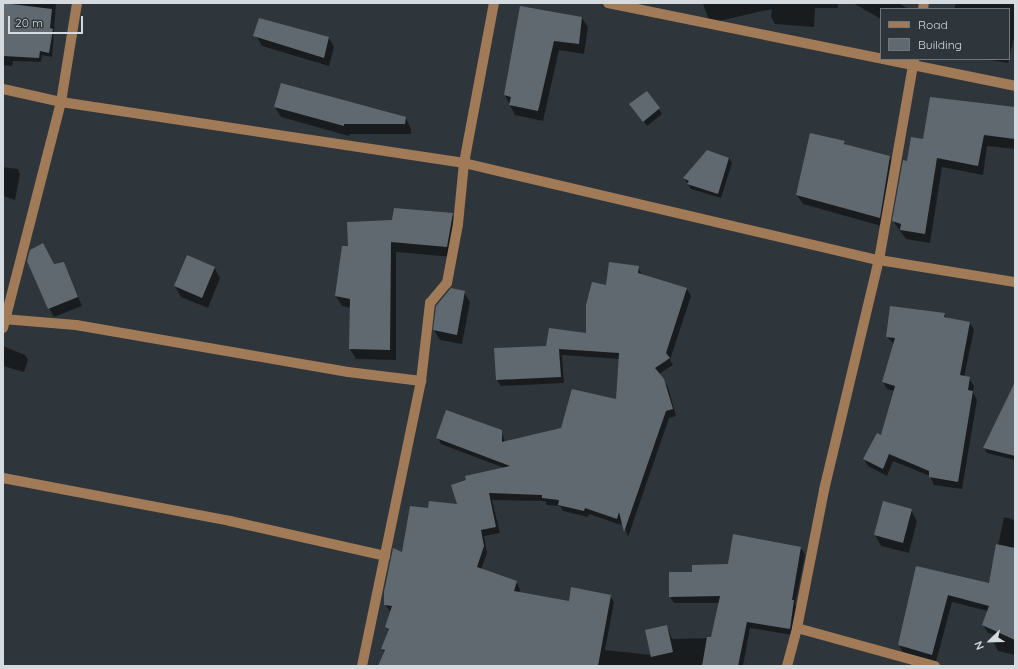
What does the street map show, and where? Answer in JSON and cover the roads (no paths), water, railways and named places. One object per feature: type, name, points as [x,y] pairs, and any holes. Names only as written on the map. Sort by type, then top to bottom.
[{"type":"street","points":[[77,3],[61,102],[4,322],[76,325],[348,372],[421,381]]},
{"type":"street","points":[[362,666],[421,381],[430,303],[447,283],[458,224],[464,163],[494,3]]},
{"type":"street","points":[[608,3],[880,56]]},
{"type":"street","points":[[899,60],[1015,86]]},
{"type":"street","points":[[787,666],[797,628],[824,490],[879,260],[914,63]]},
{"type":"street","points":[[3,89],[61,102],[464,163],[879,260],[1015,282]]},
{"type":"street","points":[[3,478],[230,521],[385,556]]},
{"type":"street","points":[[797,628],[936,666]]}]
